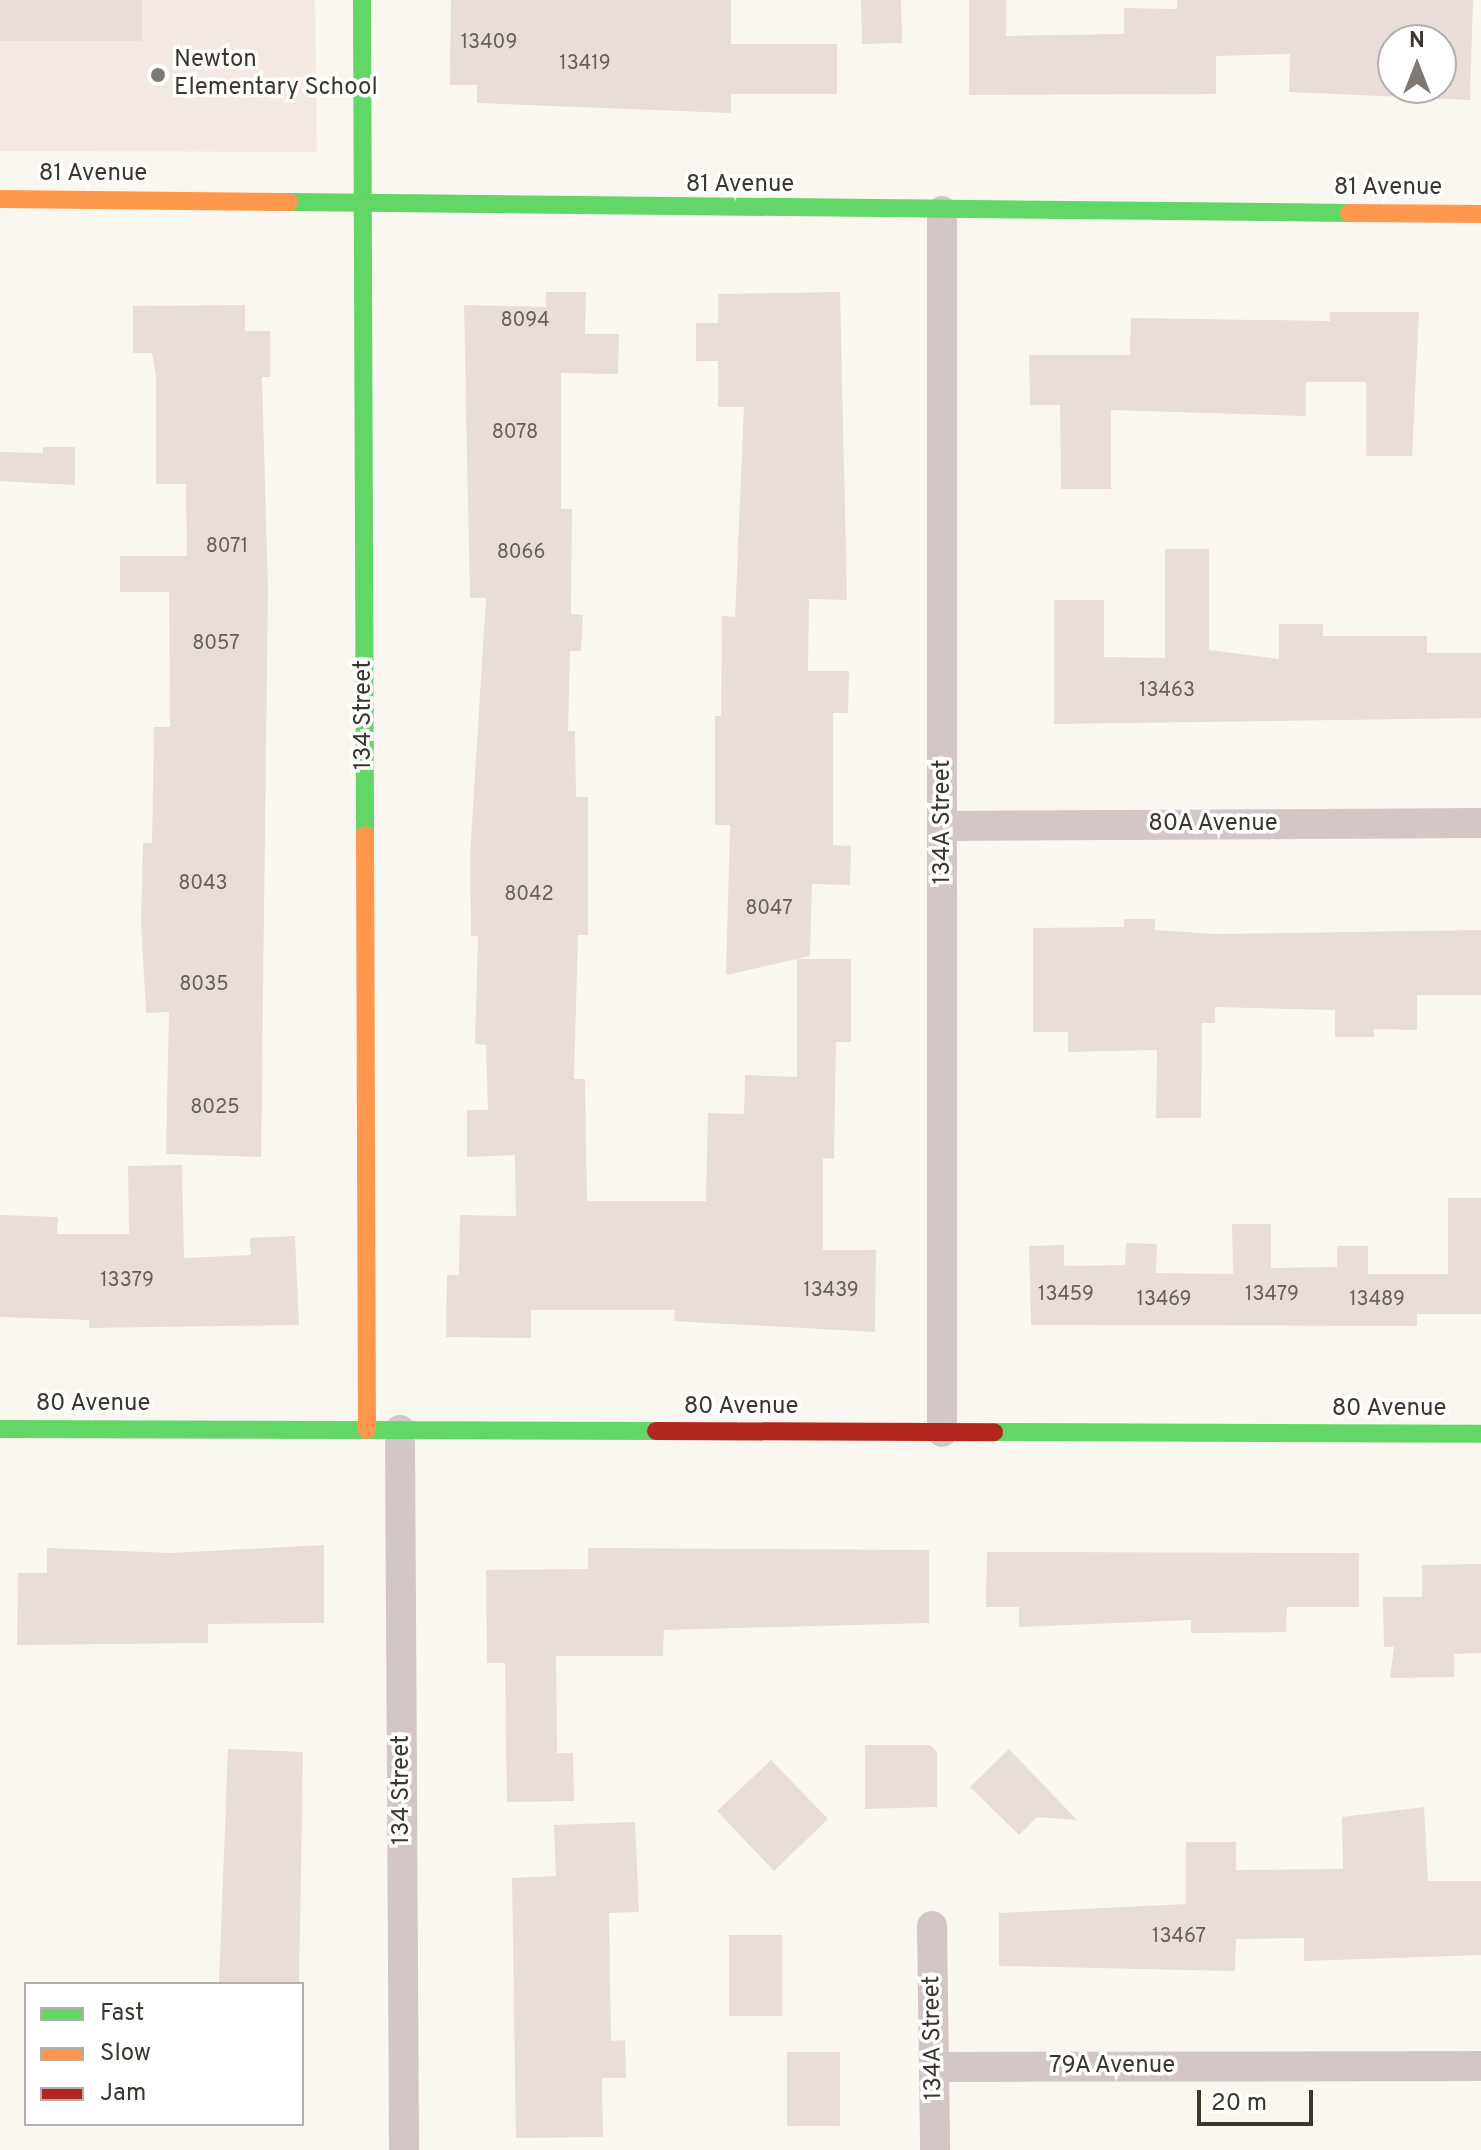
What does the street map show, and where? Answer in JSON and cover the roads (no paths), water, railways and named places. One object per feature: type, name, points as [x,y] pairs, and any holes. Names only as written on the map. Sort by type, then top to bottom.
[{"type":"street","name":"134 Street","points":[[362,0],[367,1430]]},
{"type":"street","name":"81 Avenue","points":[[0,199],[362,207],[1481,214]]},
{"type":"street","name":"134A Street","points":[[942,211],[942,1432]]},
{"type":"street","name":"80A Avenue","points":[[944,826],[1481,823]]},
{"type":"street","name":"80 Avenue","points":[[0,1429],[1481,1434]]},
{"type":"street","name":"134 Street","points":[[400,1430],[404,2150]]},
{"type":"street","name":"134A Street","points":[[932,1926],[935,2150]]},
{"type":"street","name":"79A Avenue","points":[[934,2067],[1481,2066]]},
{"type":"place","name":"Newton Elementary School","points":[[158,75]]}]
